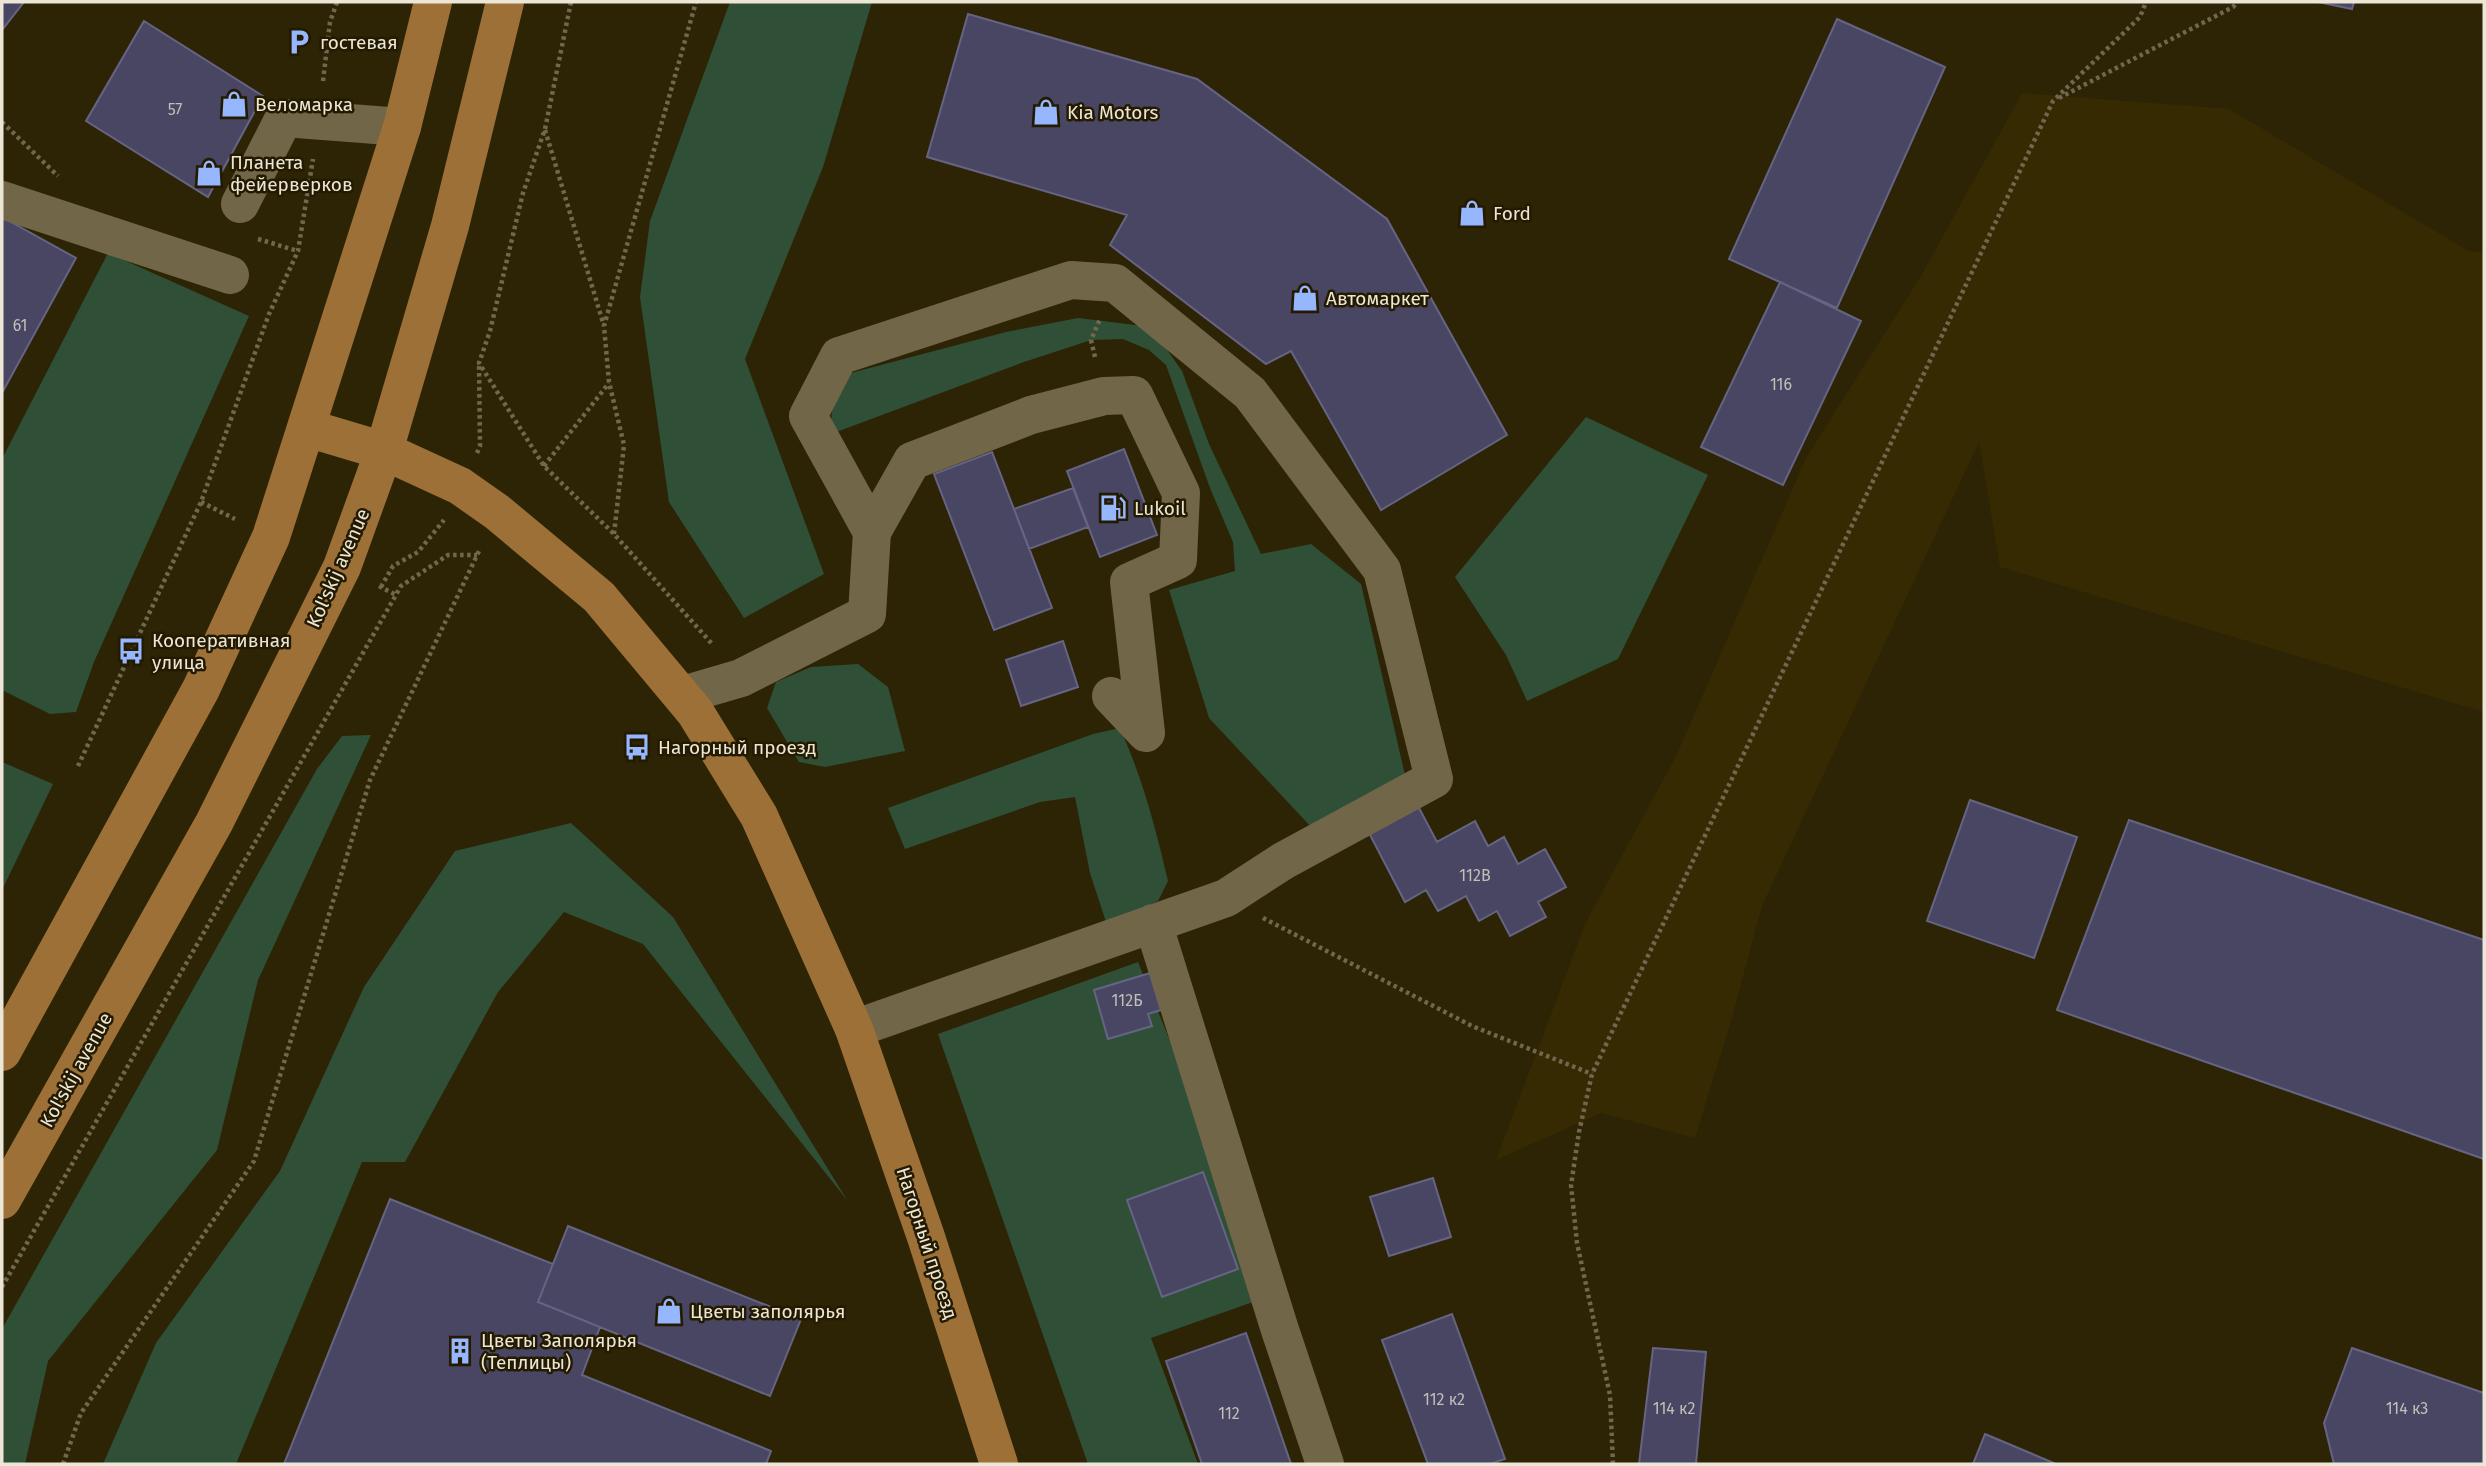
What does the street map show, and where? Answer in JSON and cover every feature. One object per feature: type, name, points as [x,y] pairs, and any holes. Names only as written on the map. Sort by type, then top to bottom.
[{"type":"main road","points":[[2,1052],[201,689],[271,537],[402,127],[433,2]]},
{"type":"main road","name":"Kol'skij avenue","points":[[2,1200],[214,823],[342,567],[384,451],[450,226],[505,2]]},
{"type":"main road","name":"Нагорный проезд","points":[[307,428],[384,451],[460,486],[497,512],[599,597],[682,695],[759,816],[853,1029],[926,1237],[999,1464]]},
{"type":"lane","points":[[240,204],[284,118],[402,127]]},
{"type":"lane","points":[[2,200],[230,275]]},
{"type":"lane","points":[[853,1029],[1226,898],[1283,861],[1434,779],[1382,570],[1250,393],[1115,283],[1071,280],[839,356],[808,416],[872,532]]},
{"type":"lane","points":[[682,695],[741,678],[867,614],[872,532],[912,461],[1031,415],[1104,396],[1134,395],[1181,493],[1178,560],[1129,582],[1146,733],[1111,696]]},
{"type":"lane","points":[[1153,923],[1280,1330],[1325,1464]]},
{"type":"path","points":[[571,2],[545,129],[523,193],[480,363],[544,466],[614,534],[741,678]]},
{"type":"path","points":[[604,326],[696,2]]},
{"type":"path","points":[[1613,1464],[1610,1395],[1577,1243],[1571,1185],[1592,1074],[2053,101],[2140,17],[2146,2]]},
{"type":"path","points":[[2053,101],[2233,7],[2237,2]]},
{"type":"path","points":[[2,122],[60,177]]},
{"type":"path","points":[[545,129],[604,326],[610,382],[624,445],[614,534]]},
{"type":"path","points":[[78,766],[201,502],[269,314],[298,251],[310,184]]},
{"type":"path","points":[[257,239],[298,251]]},
{"type":"path","points":[[1104,396],[1091,340],[1115,283]]},
{"type":"path","points":[[544,466],[610,382]]},
{"type":"path","points":[[63,1464],[81,1413],[254,1161],[370,780],[497,512]]},
{"type":"path","points":[[2,1287],[401,586],[449,555],[477,555]]},
{"type":"path","points":[[381,587],[396,596]]},
{"type":"path","points":[[1226,898],[1472,1027],[1592,1074]]},
{"type":"shaded area","points":[[2022,93],[2229,109],[2469,251],[2484,253],[2484,712],[2000,567],[1979,442],[1762,906],[1731,1021],[1695,1138],[1601,1113],[1496,1160],[1585,924],[1677,754],[1806,458],[1921,276]]},
{"type":"green space","points":[[730,2],[872,2],[823,167],[745,359],[824,574],[744,618],[669,502],[640,297],[650,221]]},
{"type":"green space","points":[[108,253],[249,316],[94,662],[76,712],[50,714],[2,690],[2,459]]},
{"type":"green space","points":[[1078,318],[1151,327],[1182,371],[1209,444],[1261,554],[1311,544],[1361,584],[1405,775],[1313,829],[1209,718],[1169,590],[1235,571],[1233,542],[1210,488],[1166,365],[1149,350],[1123,339],[1091,340],[831,434],[832,398],[847,374],[1006,332]]},
{"type":"green space","points":[[1586,417],[1708,475],[1618,659],[1527,701],[1506,655],[1455,577]]},
{"type":"green space","points":[[858,664],[888,687],[905,751],[825,767],[799,762],[767,708],[776,682],[811,667]]},
{"type":"green space","points":[[1120,728],[1148,803],[1168,881],[1158,901],[1107,925],[1090,873],[1075,797],[1040,802],[905,849],[888,808],[1093,734]]},
{"type":"green space","points":[[371,735],[258,980],[217,1150],[48,1361],[25,1464],[2,1464],[2,1329],[317,769],[342,736]]},
{"type":"green space","points":[[2,762],[53,784],[2,890]]},
{"type":"green space","points":[[571,823],[673,917],[847,1200],[643,944],[564,912],[498,992],[405,1162],[362,1162],[236,1464],[103,1464],[156,1343],[280,1171],[364,987],[455,851]]},
{"type":"green space","points":[[1138,962],[1273,1295],[1151,1338],[1198,1464],[1088,1464],[938,1034]]},
{"type":"building","points":[[2,2],[24,2],[2,30]]},
{"type":"building","points":[[2318,2],[2354,2],[2352,9]]},
{"type":"building","name":"Автомаркет","points":[[968,14],[1197,79],[1387,219],[1507,435],[1381,510],[1291,351],[1266,364],[1110,245],[1127,215],[927,157]]},
{"type":"building","points":[[1837,19],[1945,67],[1837,308],[1729,259]]},
{"type":"building","points":[[144,21],[263,96],[208,197],[86,121]]},
{"type":"building","points":[[2,217],[76,258],[2,393]]},
{"type":"building","points":[[1780,282],[1861,321],[1783,485],[1701,447]]},
{"type":"building","name":"Lukoil","points":[[1124,449],[1157,535],[1100,557],[1067,471]]},
{"type":"building","points":[[992,452],[1052,608],[994,630],[934,474]]},
{"type":"building","points":[[1073,488],[1088,527],[1029,549],[1014,509]]},
{"type":"building","points":[[1063,641],[1078,687],[1021,706],[1006,660]]},
{"type":"building","points":[[1970,800],[2077,837],[2034,958],[1927,921]]},
{"type":"building","points":[[1418,806],[1437,842],[1475,821],[1488,846],[1504,837],[1518,864],[1545,849],[1566,887],[1538,902],[1546,917],[1510,936],[1497,911],[1479,921],[1466,896],[1438,911],[1426,890],[1405,902],[1369,833]]},
{"type":"building","points":[[2129,820],[2484,940],[2484,1159],[2057,1010]]},
{"type":"building","points":[[1150,973],[1161,1010],[1148,1014],[1152,1026],[1108,1039],[1094,990]]},
{"type":"building","points":[[1203,1172],[1238,1269],[1162,1297],[1127,1200]]},
{"type":"building","points":[[1433,1178],[1451,1237],[1389,1256],[1370,1197]]},
{"type":"building","name":"Цветы Заполярья (Теплицы)","points":[[390,1199],[553,1264],[538,1302],[600,1327],[582,1375],[771,1451],[766,1464],[284,1464]]},
{"type":"building","name":"Цветы заполярья","points":[[568,1226],[801,1319],[770,1396],[538,1302]]},
{"type":"building","points":[[1452,1314],[1505,1459],[1490,1464],[1428,1464],[1382,1340]]},
{"type":"building","points":[[1246,1333],[1291,1464],[1202,1464],[1166,1361]]},
{"type":"building","points":[[1653,1348],[1706,1352],[1696,1464],[1639,1464]]},
{"type":"building","points":[[2352,1348],[2484,1393],[2484,1464],[2334,1464],[2324,1423]]},
{"type":"building","points":[[1985,1434],[2056,1464],[1973,1464]]},
{"type":"place","name":"гостевая","points":[[299,42]]},
{"type":"place","name":"Веломарка","points":[[234,104]]},
{"type":"place","name":"Kia Motors","points":[[1046,112]]},
{"type":"place","name":"Планета фейерверков","points":[[209,173]]},
{"type":"place","name":"Ford","points":[[1472,213]]},
{"type":"place","name":"Автомаркет","points":[[1305,298]]},
{"type":"place","name":"Lukoil","points":[[1113,508]]},
{"type":"place","name":"Кооперативная улица","points":[[131,651]]},
{"type":"place","name":"Нагорный проезд","points":[[637,747]]},
{"type":"place","name":"Цветы заполярья","points":[[669,1311]]},
{"type":"place","name":"Цветы Заполярья (Теплицы)","points":[[460,1351]]}]
